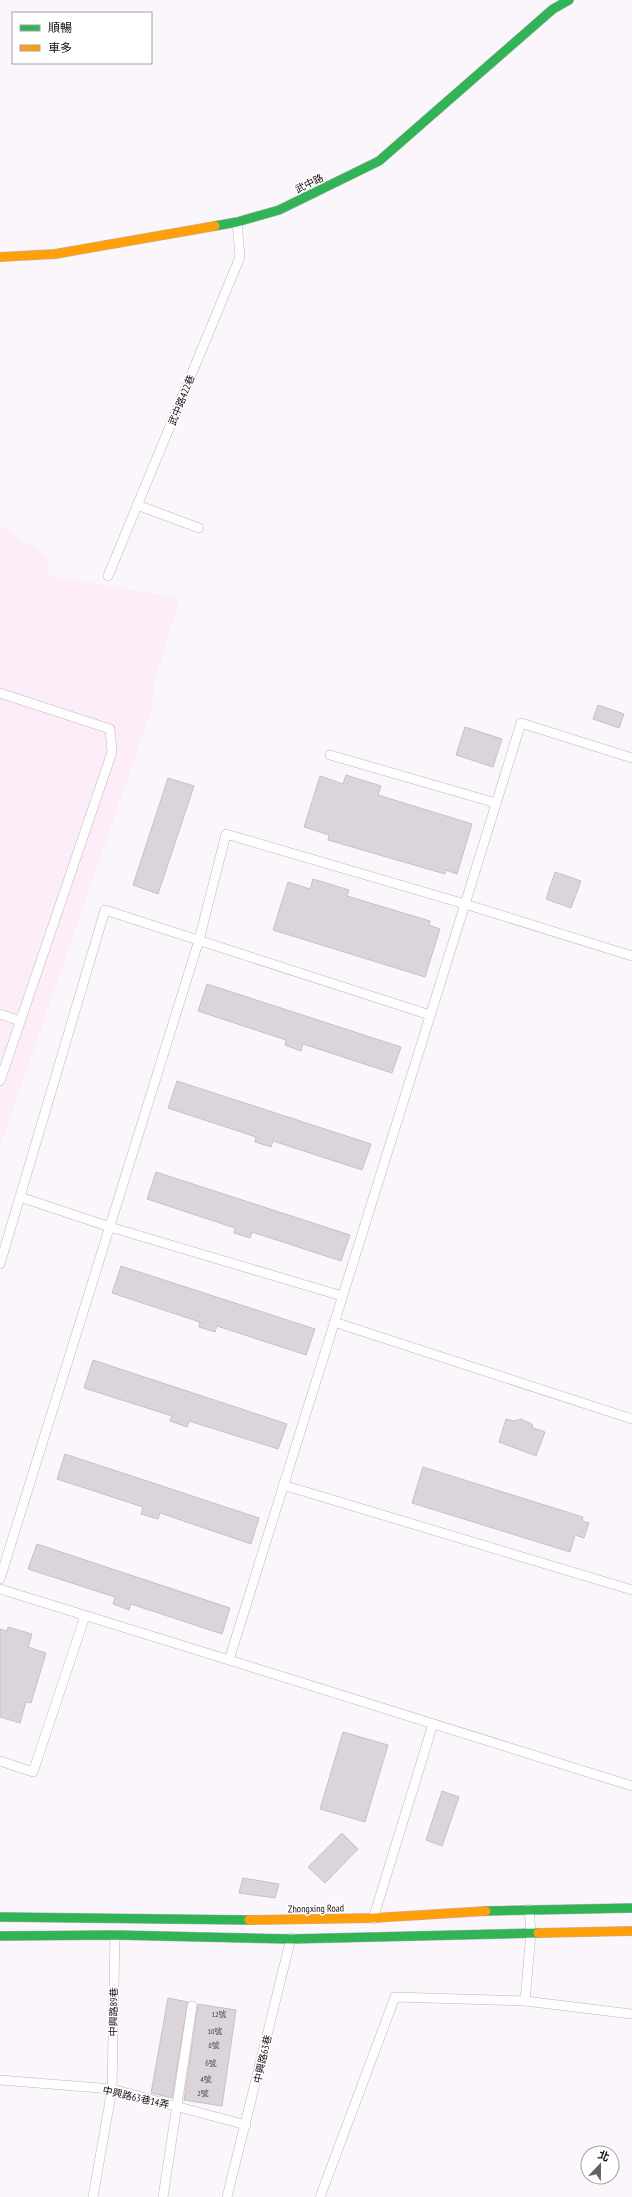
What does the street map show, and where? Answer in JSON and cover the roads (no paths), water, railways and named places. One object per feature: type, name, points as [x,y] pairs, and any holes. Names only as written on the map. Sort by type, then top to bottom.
[{"type":"main road","name":"武中路","points":[[0,257],[55,254],[237,222],[279,210],[379,161],[553,9],[569,0]]},
{"type":"main road","name":"Zhongxing Road","points":[[0,1916],[295,1920],[374,1918],[529,1909],[632,1908]]},
{"type":"main road","points":[[0,1936],[115,1935],[290,1939],[632,1932]]},
{"type":"lane","name":"武中路422巷","points":[[108,576],[240,257],[237,222]]},
{"type":"lane","points":[[137,506],[199,528]]},
{"type":"lane","points":[[0,693],[110,728],[112,752],[0,1081]]},
{"type":"lane","points":[[229,1660],[521,723],[632,758]]},
{"type":"lane","points":[[330,754],[496,803]]},
{"type":"lane","points":[[0,1579],[198,940],[226,834],[464,904],[632,956]]},
{"type":"lane","points":[[0,1264],[105,910],[430,1015]]},
{"type":"lane","points":[[0,1014],[20,1022]]},
{"type":"lane","points":[[20,1197],[110,1227],[342,1296]]},
{"type":"lane","points":[[334,1322],[632,1418]]},
{"type":"lane","points":[[283,1486],[632,1590]]},
{"type":"lane","points":[[0,1589],[632,1786]]},
{"type":"lane","points":[[0,1761],[33,1772],[85,1616]]},
{"type":"lane","points":[[366,1937],[374,1918],[433,1724]]},
{"type":"lane","points":[[525,2001],[531,1933],[529,1909]]},
{"type":"lane","name":"中興路63巷","points":[[227,2197],[246,2125],[295,1920]]},
{"type":"lane","name":"中興路89巷","points":[[93,2197],[112,2089],[115,1935]]},
{"type":"lane","points":[[320,2197],[395,1997],[525,2001],[632,2014]]},
{"type":"lane","points":[[163,2197],[192,2006]]},
{"type":"lane","name":"中興路63巷14弄","points":[[0,2080],[112,2089],[246,2125]]}]
